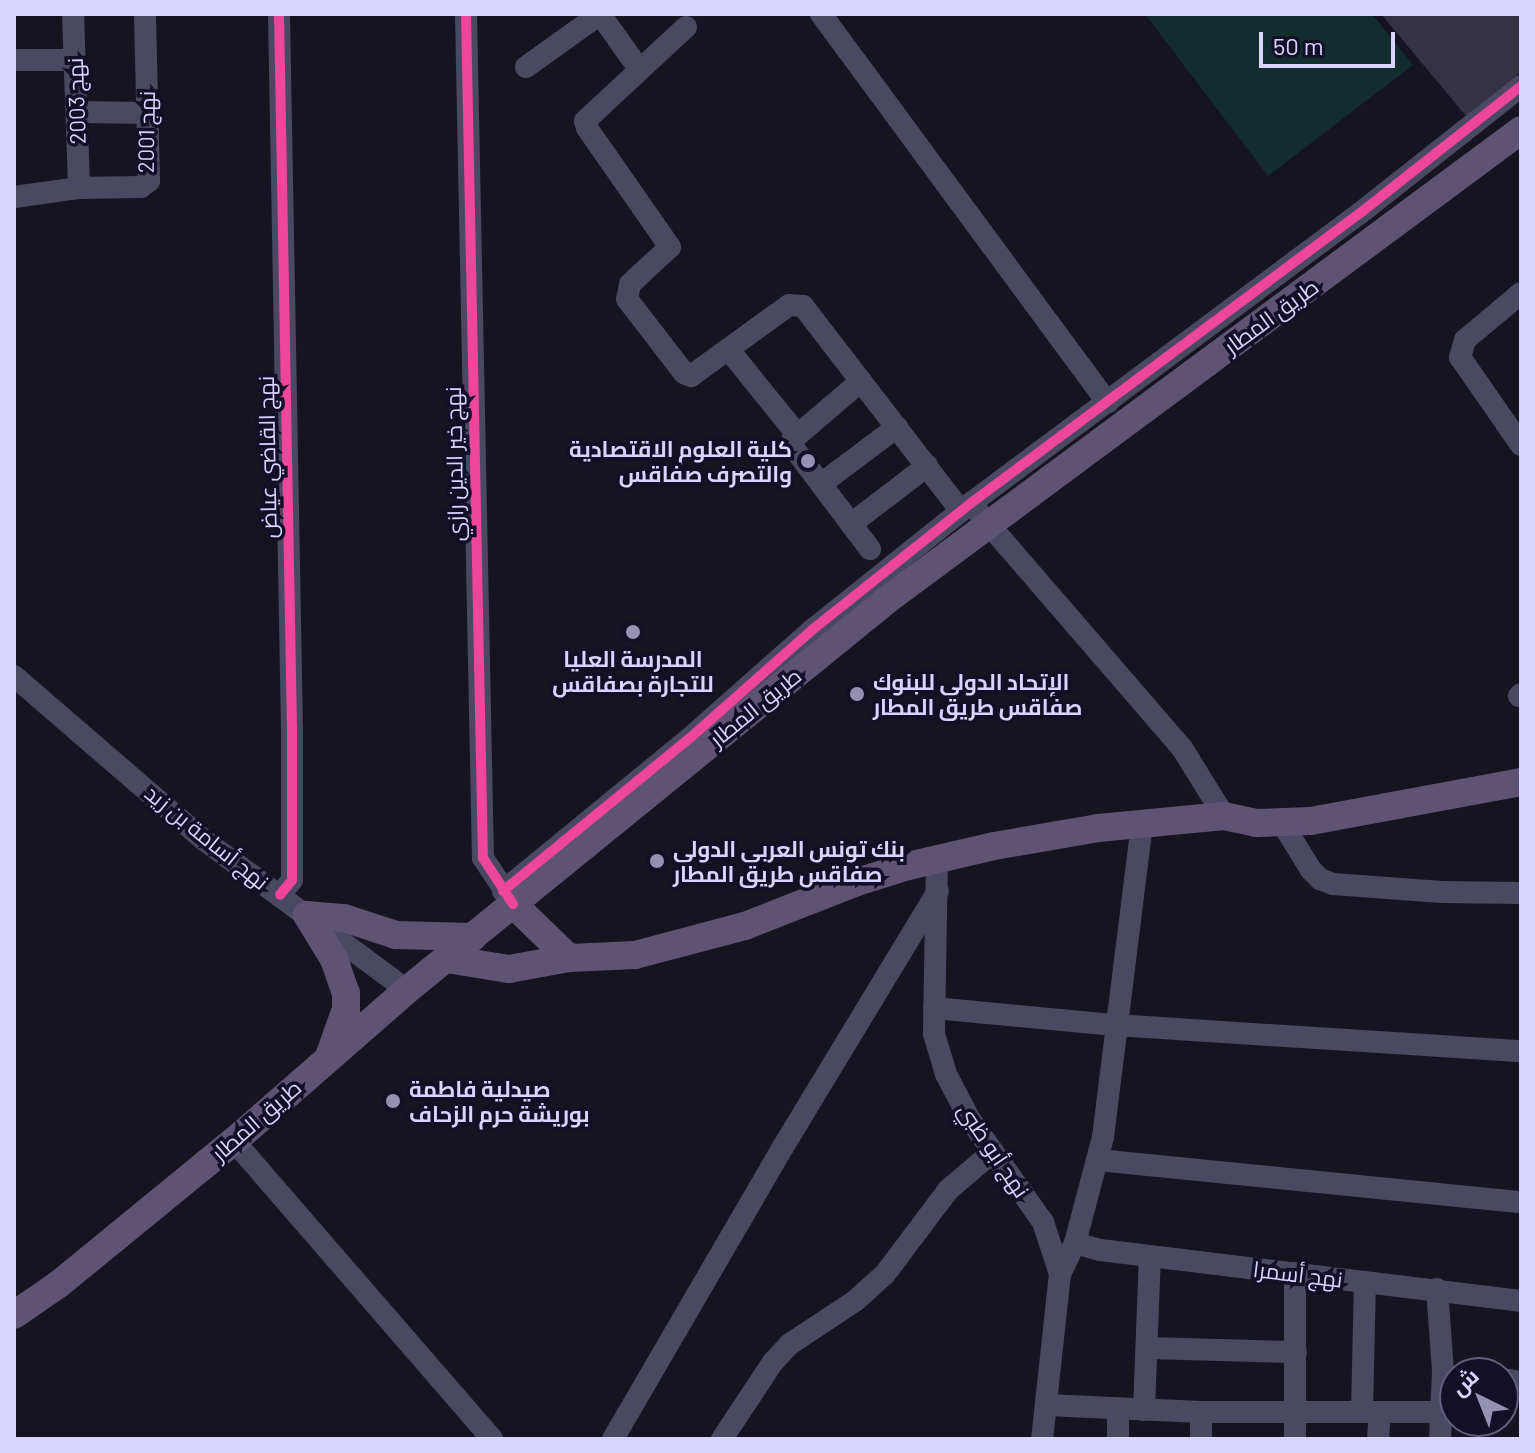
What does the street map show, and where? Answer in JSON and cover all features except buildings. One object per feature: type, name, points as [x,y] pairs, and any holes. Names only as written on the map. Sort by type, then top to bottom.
[{"type":"main road","name":"طريق المطار","points":[[14,1315],[59,1284],[234,1141],[407,990],[473,937],[508,897],[887,600],[973,512],[1521,130]]},
{"type":"main road","points":[[447,959],[509,969],[569,958],[635,955],[745,926],[854,883],[937,858],[1051,835],[1224,816],[1256,823],[1282,823],[1371,811],[1521,782]]},
{"type":"main road","points":[[508,897],[569,958]]},
{"type":"main road","points":[[307,915],[344,918],[396,935],[473,937]]},
{"type":"main road","points":[[307,915],[334,959],[346,993],[346,1009],[328,1058]]},
{"type":"street","name":"نهج 2003","points":[[73,14],[79,188]]},
{"type":"street","name":"نهج 2001","points":[[79,188],[141,187],[149,181],[145,14]]},
{"type":"street","name":"نهج القاضي عياض","points":[[279,14],[292,728],[292,880],[280,895]]},
{"type":"street","name":"نهج خير الدين رازي","points":[[466,14],[483,858],[508,897]]},
{"type":"street","points":[[526,67],[600,14],[639,69]]},
{"type":"street","points":[[821,14],[1108,403]]},
{"type":"street","points":[[686,27],[585,121],[670,247],[630,284],[627,299],[684,373],[691,376],[796,303],[803,306],[927,466],[973,512],[1173,737],[1224,816]]},
{"type":"street","points":[[14,60],[75,60]]},
{"type":"street","points":[[973,512],[1108,403],[1359,214],[1521,86]]},
{"type":"street","points":[[77,112],[148,113]]},
{"type":"street","points":[[14,197],[79,188]]},
{"type":"street","points":[[1521,293],[1465,340],[1460,357],[1521,445]]},
{"type":"street","points":[[729,350],[796,433]]},
{"type":"street","points":[[861,381],[796,433],[793,447],[870,549]]},
{"type":"street","points":[[821,484],[897,427]]},
{"type":"street","points":[[851,524],[927,466]]},
{"type":"street","name":"نهج أسامة بن زيد","points":[[14,676],[204,840],[407,990]]},
{"type":"street","points":[[1282,823],[1311,870],[1320,879],[1333,884],[1442,892],[1521,893]]},
{"type":"street","points":[[1060,1274],[1075,1243],[1098,1160],[1142,824]]},
{"type":"street","name":"نهج أبو ظبي","points":[[937,858],[934,1034],[946,1074],[993,1152],[1043,1222],[1060,1274],[1042,1439]]},
{"type":"street","points":[[613,1439],[783,1147],[938,891]]},
{"type":"street","points":[[934,1008],[1115,1025],[1521,1051]]},
{"type":"street","points":[[234,1141],[481,1435]]},
{"type":"street","points":[[722,1439],[753,1387],[790,1344],[855,1301],[885,1274],[948,1190],[993,1152]]},
{"type":"street","points":[[1098,1160],[1521,1202]]},
{"type":"street","name":"نهج أسمرا","points":[[1075,1243],[1150,1256],[1521,1301]]},
{"type":"street","points":[[1144,1410],[1149,1348],[1150,1256]]},
{"type":"street","points":[[1295,1273],[1295,1439]]},
{"type":"street","points":[[1365,1282],[1371,1412],[1378,1439]]},
{"type":"street","points":[[1437,1289],[1448,1357]]},
{"type":"street","points":[[1149,1348],[1296,1352]]},
{"type":"street","points":[[1046,1405],[1201,1412],[1439,1412]]},
{"type":"street","points":[[1118,1409],[1118,1439]]},
{"type":"street","points":[[1201,1412],[1201,1439]]},
{"type":"green space","points":[[1145,14],[1372,14],[1413,65],[1268,176]]},
{"type":"cycle path","points":[[279,14],[292,728],[292,880],[280,895]]},
{"type":"cycle path","points":[[466,14],[483,858],[513,904]]},
{"type":"cycle path","points":[[503,891],[690,738],[812,630],[971,503],[1359,214],[1521,86]]},
{"type":"place","name":"كلية العلوم الاقتصادية والتصرف صفاقس","points":[[808,461]]},
{"type":"place","name":"المدرسة العليا للتجارة بصفاقس","points":[[633,632]]},
{"type":"place","name":"الإتحاد الدولي للبنوك صفاقس طريق المطار","points":[[857,694]]},
{"type":"place","name":"بنك تونس العربي الدولي صفاقس طريق المطار","points":[[657,861]]},
{"type":"place","name":"صيدلية فاطمة بوريشة حرم الزحاف","points":[[393,1101]]}]
